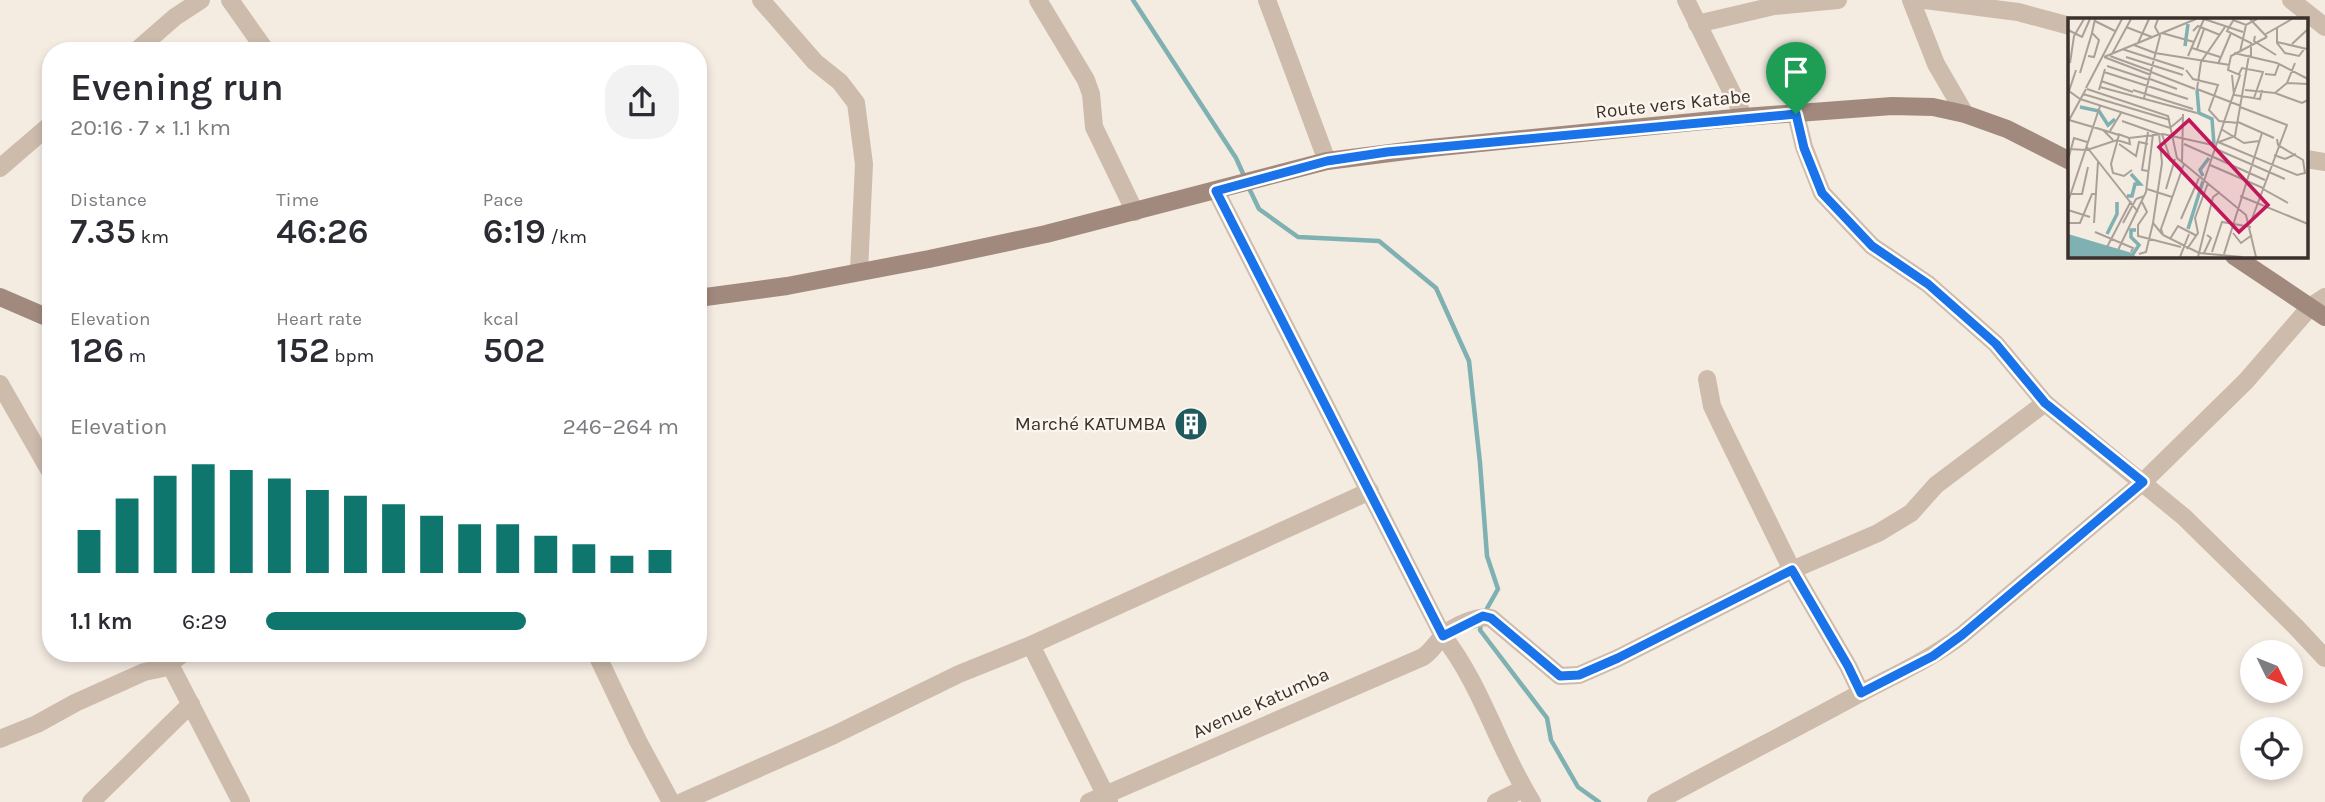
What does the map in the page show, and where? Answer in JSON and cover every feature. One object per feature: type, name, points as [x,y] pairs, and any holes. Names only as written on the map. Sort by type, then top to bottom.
[{"type":"street","points":[[146,42],[175,17],[201,0]]},
{"type":"street","points":[[230,0],[260,42]]},
{"type":"street","points":[[761,0],[815,62],[840,82],[856,103],[864,164],[859,271]]},
{"type":"street","points":[[1038,0],[1086,80],[1091,94],[1094,127],[1135,212]]},
{"type":"street","points":[[1267,0],[1327,161]]},
{"type":"street","points":[[1686,0],[1744,117]]},
{"type":"street","points":[[1697,24],[1774,6],[1838,0]]},
{"type":"street","points":[[1911,0],[1936,64],[1965,114]]},
{"type":"street","points":[[1925,0],[2018,12],[2068,25]]},
{"type":"street","points":[[2291,0],[2325,26]]},
{"type":"street","name":"Route vers Katabe","points":[[707,297],[787,286],[929,259],[1046,234],[1327,161],[1398,151],[1744,117],[1892,106],[1933,107],[1965,114],[2007,129],[2068,160]]},
{"type":"street","points":[[1796,114],[1804,148],[1822,193],[1872,246],[1928,284],[1996,344],[2045,403],[2143,482],[2221,552],[2297,627],[2325,659]]},
{"type":"street","points":[[0,168],[42,132]]},
{"type":"street","points":[[1225,189],[1370,491],[1443,636],[1460,657],[1483,699],[1502,748],[1527,795],[1496,802]]},
{"type":"street","points":[[1656,802],[1933,656],[1962,635],[2143,482],[2320,307],[2236,257]]},
{"type":"street","points":[[0,297],[42,318]]},
{"type":"street","points":[[1707,379],[1712,406],[1792,570],[1861,693]]},
{"type":"street","points":[[0,384],[42,457]]},
{"type":"street","points":[[1792,570],[1869,538],[1902,519],[1911,513],[1936,485],[2045,403]]},
{"type":"street","points":[[682,802],[834,735],[959,674],[1031,645],[1370,491]]},
{"type":"street","name":"Avenue Katumba","points":[[1101,800],[1360,682],[1423,657],[1434,650],[1443,636],[1483,616],[1491,618],[1560,676],[1579,675],[1667,634],[1792,570]]},
{"type":"street","points":[[1031,645],[1101,800]]},
{"type":"street","points":[[0,739],[144,672],[163,668],[168,662]]},
{"type":"street","points":[[175,662],[191,704],[241,802]]},
{"type":"street","points":[[600,662],[671,802]]},
{"type":"street","points":[[91,802],[191,704]]},
{"type":"waterway","points":[[1133,0],[1236,158],[1245,178]]},
{"type":"waterway","points":[[1248,186],[1259,209],[1298,237],[1379,241],[1436,288],[1469,361],[1487,556],[1498,589],[1485,612]]},
{"type":"waterway","points":[[1481,623],[1480,630],[1547,718],[1551,740],[1578,787],[1599,802]]},
{"type":"place","name":"Marché KATUMBA","points":[[1191,424]]},
{"type":"route","points":[[1796,114],[1804,148],[1822,193],[1872,246],[1928,284],[1996,344],[2045,403],[2143,482],[1962,635],[1933,656],[1861,693],[1792,570],[1618,658],[1569,677],[1560,676],[1543,664],[1491,618],[1483,616],[1443,636],[1216,191],[1327,161],[1387,152],[1796,114]]}]
